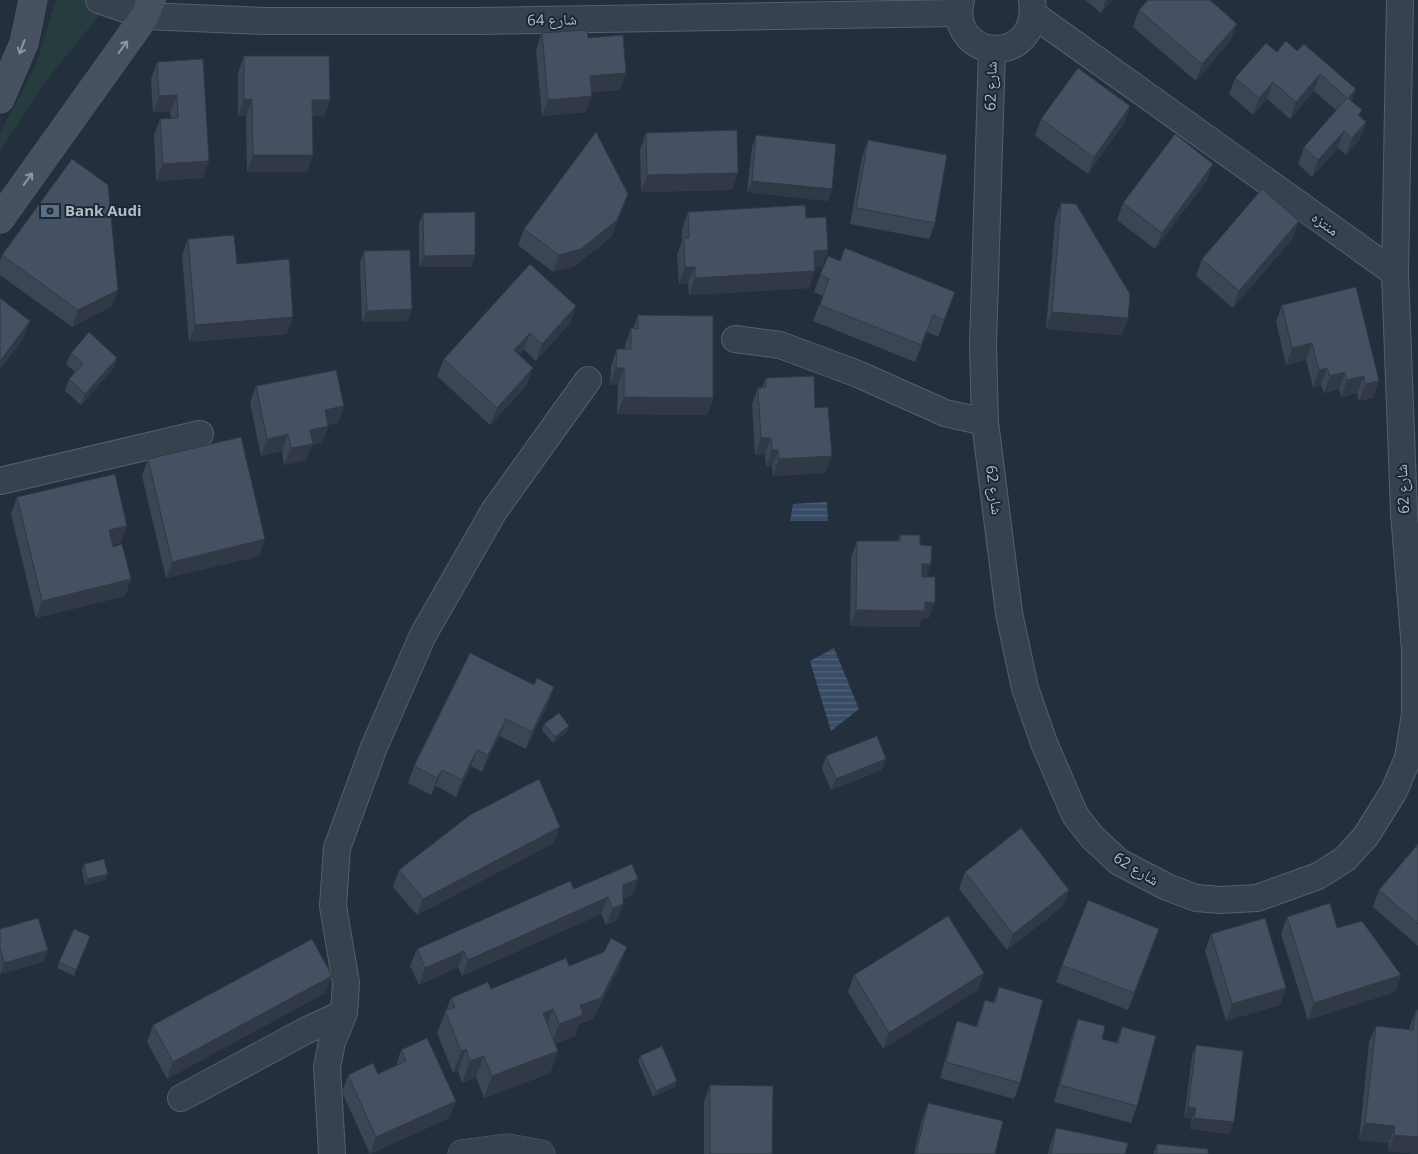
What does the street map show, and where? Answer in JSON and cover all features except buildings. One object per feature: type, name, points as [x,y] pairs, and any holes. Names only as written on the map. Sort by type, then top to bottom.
[{"type":"main road","points":[[0,99],[24,43],[35,5]]},
{"type":"main road","points":[[0,219],[148,8]]},
{"type":"street","name":"شارع 64","points":[[99,0],[265,22],[478,21],[960,6]]},
{"type":"street","points":[[1394,273],[1400,0]]},
{"type":"street","points":[[960,6],[963,30],[975,44],[992,50],[1007,48],[1020,41],[1030,30],[1033,8]]},
{"type":"street","name":"منتزه","points":[[1033,8],[1394,273]]},
{"type":"street","name":"شارع 62","points":[[992,50],[983,345],[985,422],[1009,613],[1025,688],[1054,770],[1075,815],[1092,836],[1119,862],[1167,887],[1196,898],[1221,900],[1257,898],[1318,876],[1345,859],[1366,836],[1394,792],[1408,758],[1416,714],[1415,650],[1403,494],[1394,273]]},
{"type":"street","points":[[735,339],[780,345],[858,374],[946,413],[985,422]]},
{"type":"street","points":[[332,1154],[327,1067],[332,1042],[344,1014],[346,983],[333,906],[337,848],[374,747],[423,635],[494,510],[588,380]]},
{"type":"street","points":[[0,481],[200,434]]},
{"type":"street","points":[[181,1098],[305,1031],[344,1014]]},
{"type":"street","points":[[462,1154],[508,1148],[541,1154]]},
{"type":"green space","points":[[56,0],[84,0],[103,11],[48,78],[0,151],[0,133],[36,65]]},
{"type":"water","points":[[827,502],[828,521],[790,521],[793,504]]},
{"type":"water","points":[[834,648],[859,709],[831,731],[810,661]]},
{"type":"place","name":"Bank Audi","points":[[50,211]]}]
